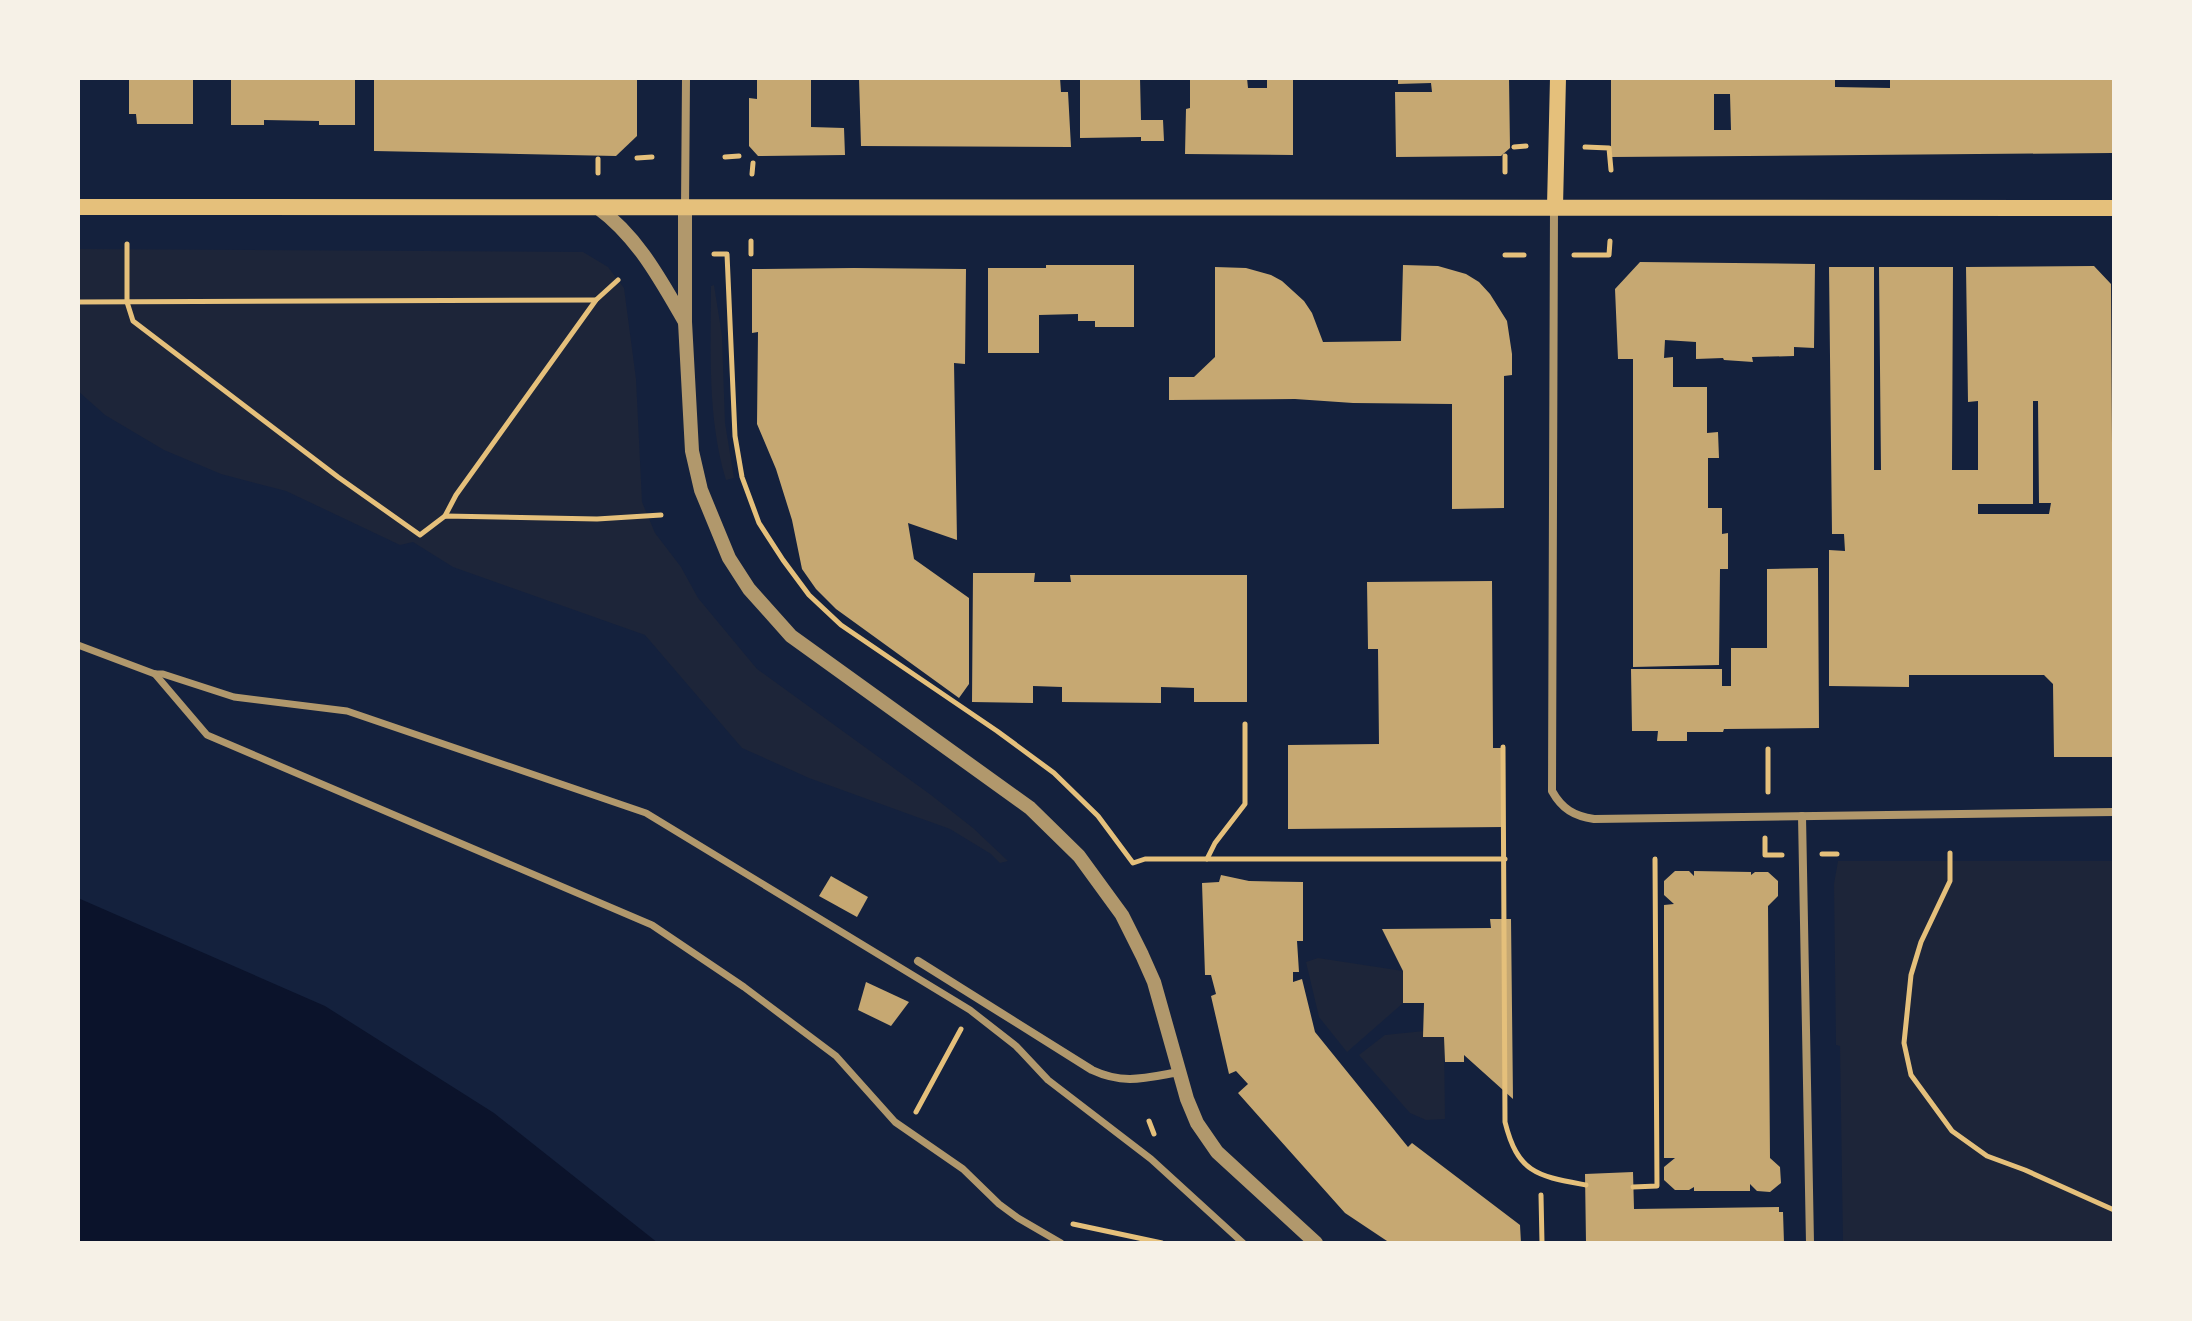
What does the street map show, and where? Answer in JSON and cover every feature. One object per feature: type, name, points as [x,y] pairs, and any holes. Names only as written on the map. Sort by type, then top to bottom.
[{"type":"main road","points":[[1555,206],[1558,78]]},
{"type":"main road","points":[[78,207],[2114,208]]},
{"type":"street","points":[[686,78],[685,322],[692,451],[701,490],[729,558],[749,589],[791,636],[1030,808],[1079,856],[1122,915],[1154,982],[1197,1123],[1217,1152],[1316,1243]]},
{"type":"street","points":[[1555,206],[1552,791],[1559,804],[1569,812],[1594,819],[2114,812]]},
{"type":"street","points":[[597,207],[620,223],[634,240],[685,322]]},
{"type":"street","points":[[78,645],[155,674],[234,697],[347,711],[646,813],[970,1010],[1016,1046],[1048,1080],[1139,1150],[1243,1243]]},
{"type":"street","points":[[155,674],[207,735],[652,925],[744,987],[836,1056],[895,1122],[963,1169],[1018,1218],[1061,1243]]},
{"type":"street","points":[[1802,816],[1810,1243]]},
{"type":"street","points":[[918,961],[1107,1077],[1130,1080],[1179,1072]]},
{"type":"path","points":[[1514,147],[1526,146]]},
{"type":"path","points":[[1585,147],[1609,148],[1611,170]]},
{"type":"path","points":[[725,157],[739,156]]},
{"type":"path","points":[[1505,156],[1505,172]]},
{"type":"path","points":[[637,158],[652,157]]},
{"type":"path","points":[[598,159],[598,173]]},
{"type":"path","points":[[752,174],[753,163]]},
{"type":"path","points":[[751,241],[751,254]]},
{"type":"path","points":[[1573,256],[1609,255],[1610,241]]},
{"type":"path","points":[[127,244],[127,302],[133,321],[406,528],[420,535],[445,516],[456,495],[596,300],[618,280]]},
{"type":"path","points":[[714,254],[727,254],[735,436],[742,477],[759,523],[809,595],[841,625],[1054,773],[1098,816],[1133,863],[1145,859],[1505,859]]},
{"type":"path","points":[[1505,255],[1524,255]]},
{"type":"path","points":[[78,302],[596,300]]},
{"type":"path","points":[[445,516],[597,519],[661,515]]},
{"type":"path","points":[[1207,859],[1215,843],[1245,804],[1245,724]]},
{"type":"path","points":[[1503,747],[1505,1122],[1511,1144],[1531,1170],[1541,1177],[1586,1185]]},
{"type":"path","points":[[1768,749],[1768,792]]},
{"type":"path","points":[[1765,838],[1765,855],[1790,854]]},
{"type":"path","points":[[1950,853],[1950,881],[1921,942],[1911,975],[1904,1043],[1911,1075],[1952,1131],[1987,1156],[2114,1210]]},
{"type":"path","points":[[1822,854],[1837,854]]},
{"type":"path","points":[[1633,1187],[1657,1186],[1655,859]]},
{"type":"path","points":[[922,1101],[958,1033]]},
{"type":"path","points":[[1541,1195],[1542,1243]]},
{"type":"path","points":[[1062,1223],[1162,1243]]},
{"type":"shaded area","points":[[78,249],[583,252],[608,267],[624,288],[636,379],[642,502],[655,533],[681,567],[698,598],[757,669],[931,795],[1008,861],[1000,863],[950,829],[809,778],[742,748],[645,635],[453,567],[413,542],[400,545],[286,491],[221,474],[164,450],[105,415],[78,391]]},
{"type":"shaded area","points":[[714,285],[722,336],[725,423],[734,478],[726,480],[716,432],[711,384],[711,286]]},
{"type":"shaded area","points":[[1838,861],[2114,861],[2114,1243],[1843,1243],[1840,1046],[1836,1045],[1834,884]]},
{"type":"shaded area","points":[[78,898],[325,1006],[494,1113],[658,1243],[78,1243]]},
{"type":"shaded area","points":[[1318,958],[1403,971],[1403,1003],[1347,1052],[1319,1017],[1306,962]]},
{"type":"shaded area","points":[[1424,1031],[1424,1037],[1444,1037],[1445,1119],[1426,1120],[1410,1113],[1359,1055],[1385,1035]]},
{"type":"building","points":[[129,78],[193,78],[193,124],[137,124],[136,114],[129,114]]},
{"type":"building","points":[[231,78],[355,78],[355,125],[264,120],[264,125],[231,125]]},
{"type":"building","points":[[374,78],[637,78],[637,136],[616,156],[374,151]]},
{"type":"building","points":[[757,78],[811,78],[811,127],[844,128],[845,155],[758,156],[749,146],[749,98],[757,99]]},
{"type":"building","points":[[859,78],[1060,78],[1061,92],[1068,92],[1071,147],[861,146]]},
{"type":"building","points":[[1080,78],[1140,78],[1141,120],[1163,120],[1164,141],[1141,141],[1141,137],[1080,138]]},
{"type":"building","points":[[1190,78],[1247,78],[1248,88],[1267,88],[1267,78],[1293,78],[1293,155],[1185,154]]},
{"type":"building","points":[[1398,78],[1509,78],[1510,148],[1501,156],[1396,157],[1395,92],[1432,92],[1431,83],[1398,84]]},
{"type":"building","points":[[1611,78],[1835,78],[1835,87],[1890,88],[1890,78],[2112,78],[2112,153],[1611,157]],"holes":[[[1714,94],[1730,94],[1731,130],[1714,130]]]},
{"type":"building","points":[[1640,262],[1815,264],[1814,348],[1794,347],[1794,356],[1752,357],[1753,362],[1723,358],[1696,359],[1696,342],[1665,340],[1664,358],[1673,357],[1673,387],[1707,387],[1707,433],[1718,432],[1719,458],[1708,458],[1708,508],[1722,508],[1722,534],[1728,533],[1728,569],[1720,569],[1719,665],[1633,667],[1633,359],[1618,359],[1615,289]]},
{"type":"building","points":[[1046,265],[1134,265],[1134,327],[1095,327],[1095,321],[1078,321],[1078,314],[1039,315],[1039,353],[988,353],[988,268],[1046,268]]},
{"type":"building","points":[[1403,265],[1438,266],[1466,274],[1490,294],[1507,321],[1512,375],[1504,376],[1504,508],[1452,509],[1452,404],[1295,399],[1169,400],[1169,377],[1194,377],[1215,357],[1215,267],[1246,268],[1282,281],[1304,301],[1323,342],[1401,341]]},
{"type":"building","points":[[2094,266],[2111,284],[2114,757],[2054,757],[2053,684],[2044,675],[1909,675],[1909,687],[1829,686],[1829,550],[1845,551],[1844,534],[1832,534],[1829,267],[1874,267],[1874,470],[1881,470],[1879,267],[1953,267],[1952,470],[1978,470],[1978,401],[1968,402],[1966,267]],"holes":[[[2033,401],[2038,401],[2039,503],[2051,503],[2049,514],[1978,514],[1978,504],[2033,504]]]},
{"type":"building","points":[[752,269],[966,269],[965,364],[954,363],[957,540],[908,523],[914,559],[969,598],[969,684],[959,698],[836,609],[816,589],[802,569],[792,520],[776,469],[757,424],[758,332],[752,333]]},
{"type":"building","points":[[1818,568],[1819,728],[1687,732],[1687,741],[1657,741],[1658,731],[1632,731],[1631,669],[1722,669],[1722,686],[1731,686],[1731,648],[1767,648],[1767,569]]},
{"type":"building","points":[[973,573],[1035,573],[1034,582],[1071,582],[1070,575],[1247,575],[1247,702],[1194,702],[1194,688],[1161,687],[1161,703],[1062,702],[1062,687],[1033,686],[1033,703],[972,702]]},
{"type":"building","points":[[1492,581],[1493,748],[1504,748],[1504,827],[1288,829],[1288,745],[1379,744],[1378,649],[1368,649],[1367,582]]},
{"type":"building","points":[[1675,871],[1689,871],[1694,876],[1694,871],[1751,872],[1751,875],[1768,872],[1778,881],[1778,896],[1768,906],[1770,1158],[1780,1167],[1781,1183],[1770,1192],[1757,1191],[1750,1184],[1750,1191],[1694,1191],[1694,1187],[1675,1190],[1664,1180],[1664,1167],[1675,1158],[1664,1158],[1664,905],[1674,904],[1664,895],[1664,881]]},
{"type":"building","points":[[1221,875],[1249,881],[1303,882],[1303,941],[1297,941],[1299,972],[1293,972],[1293,982],[1302,979],[1315,1032],[1408,1147],[1412,1143],[1520,1225],[1521,1243],[1390,1243],[1345,1213],[1238,1093],[1248,1084],[1236,1071],[1229,1074],[1211,996],[1216,994],[1211,975],[1205,975],[1202,883],[1219,882]]},
{"type":"building","points":[[831,876],[868,897],[857,917],[819,896]]},
{"type":"building","points":[[1490,919],[1511,919],[1513,1099],[1464,1055],[1464,1062],[1445,1062],[1444,1037],[1423,1037],[1424,1003],[1403,1003],[1403,971],[1382,929],[1491,928]]},
{"type":"building","points":[[866,982],[909,1002],[891,1026],[858,1010]]},
{"type":"building","points":[[1633,1172],[1634,1209],[1779,1207],[1779,1212],[1783,1212],[1784,1243],[1586,1243],[1585,1174]]}]
